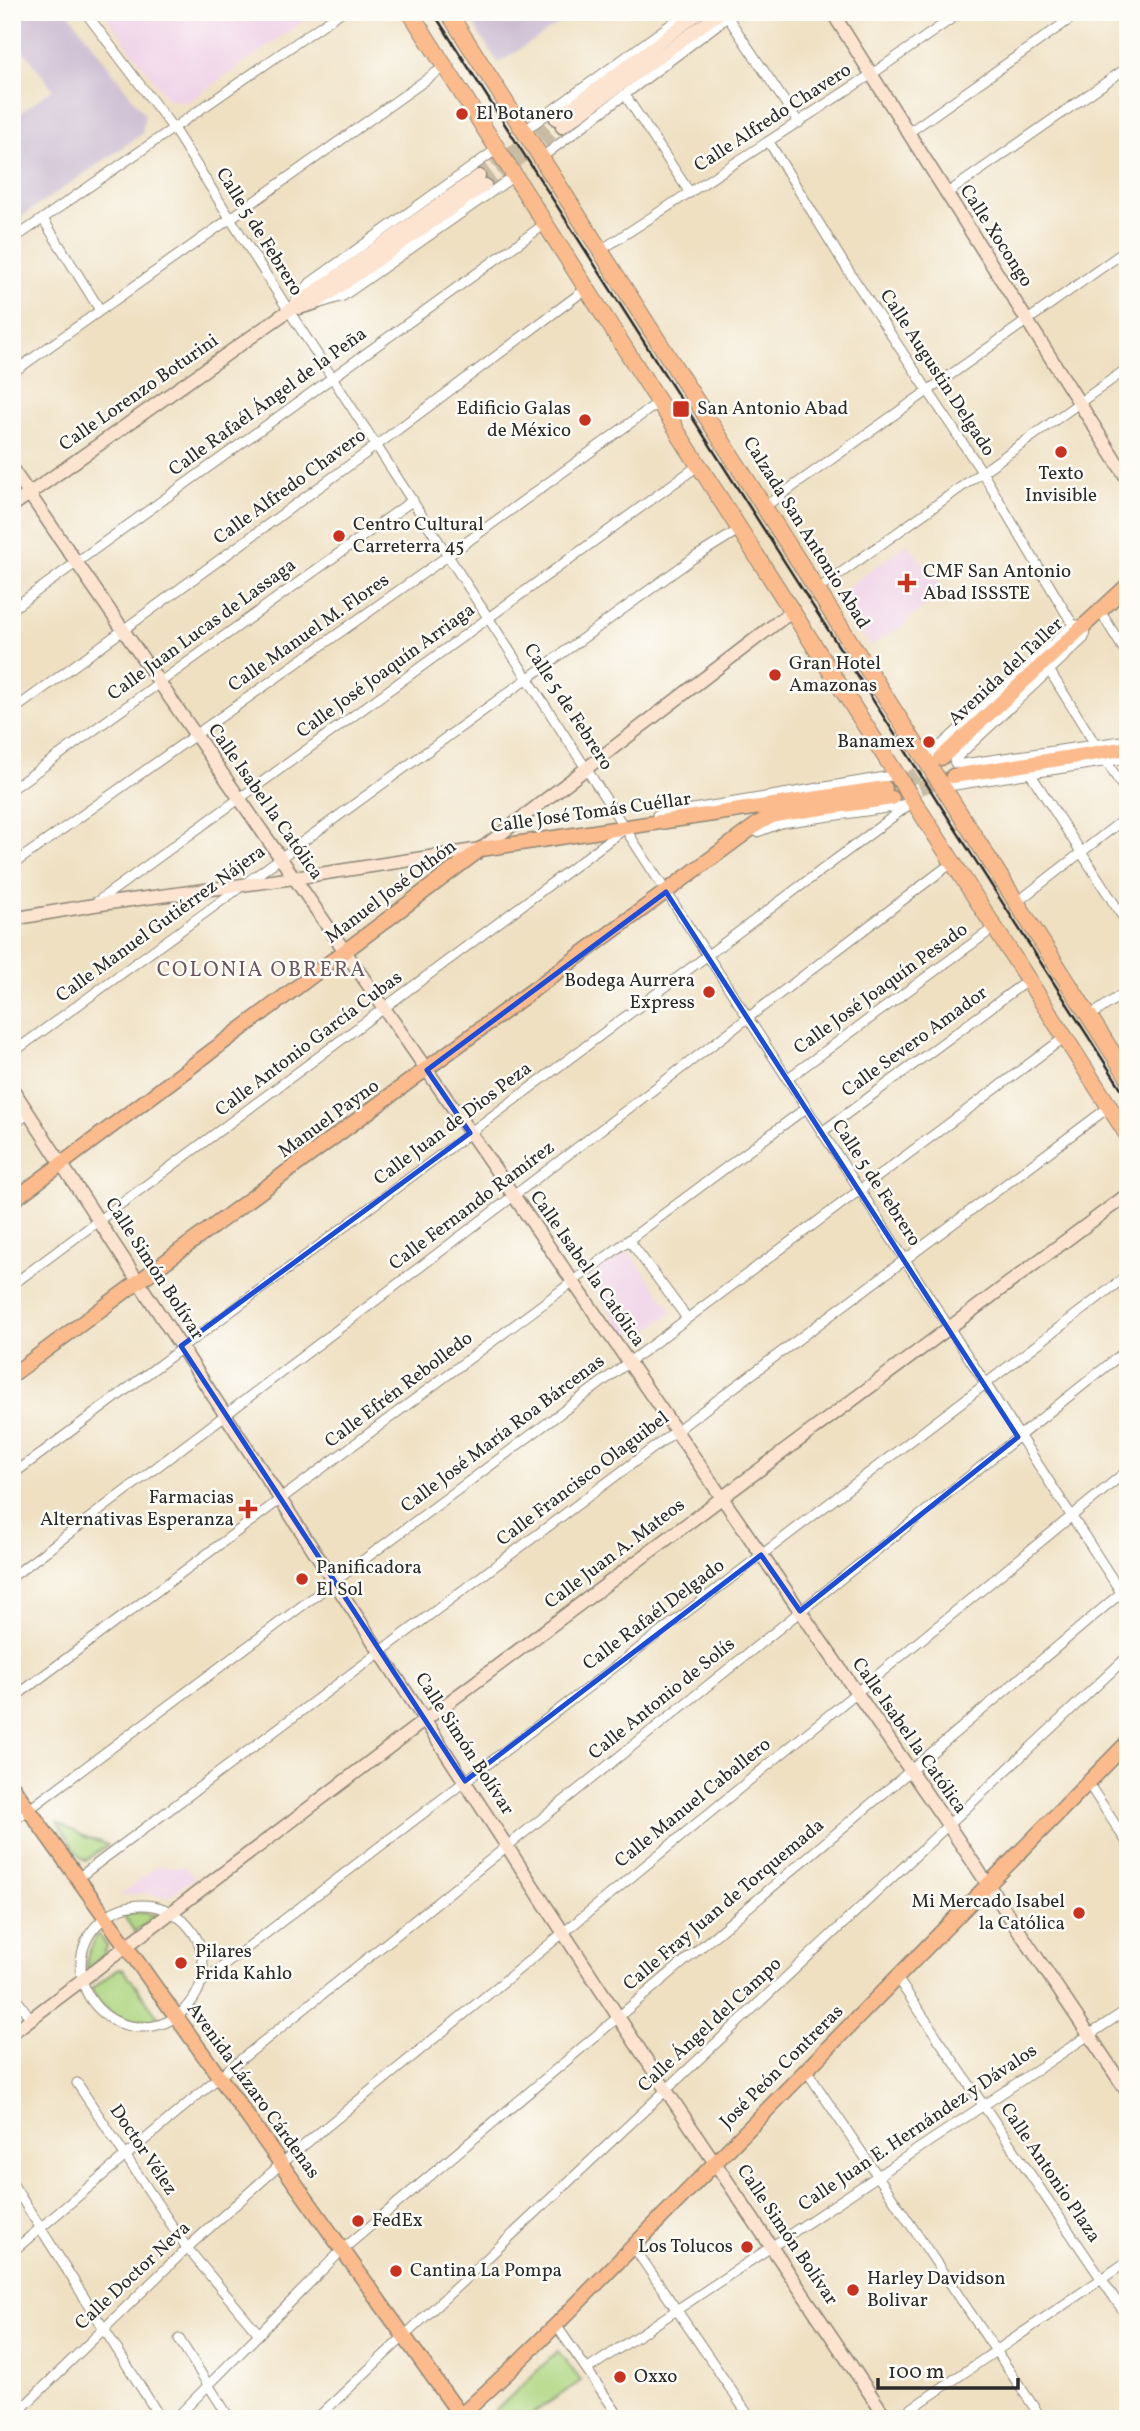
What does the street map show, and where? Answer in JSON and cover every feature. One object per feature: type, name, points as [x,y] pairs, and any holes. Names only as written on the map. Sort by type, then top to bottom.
[{"type":"highway","points":[[410,12],[1128,1136]]},
{"type":"highway","name":"Calzada San Antonio Abad","points":[[448,12],[817,590],[948,782],[1016,903],[1128,1077]]},
{"type":"main road","name":"Avenida del Taller","points":[[933,759],[1079,625],[1100,611],[1128,585]]},
{"type":"main road","points":[[948,782],[1128,748]]},
{"type":"main road","name":"Calle José Tomás Cuéllar","points":[[481,849],[888,793],[772,816],[747,831],[666,892]]},
{"type":"main road","name":"Manuel José Othón","points":[[12,1201],[481,849]]},
{"type":"main road","name":"Manuel Payno","points":[[12,1375],[666,892]]},
{"type":"main road","name":"José Peón Contreras","points":[[460,2418],[556,2325],[1128,1742]]},
{"type":"main road","name":"Avenida Lázaro Cárdenas","points":[[12,1786],[460,2418]]},
{"type":"street","name":"Calle 5 de Febrero","points":[[85,12],[173,128],[1018,1437],[1124,1590],[1128,1603]]},
{"type":"street","points":[[12,240],[341,12]]},
{"type":"street","points":[[525,130],[688,12]]},
{"type":"street","points":[[701,12],[559,123],[728,14]]},
{"type":"street","name":"Calle Xocongo","points":[[832,12],[1126,475]]},
{"type":"street","name":"Calle Alfredo Chavero","points":[[601,250],[872,74],[961,12]]},
{"type":"street","points":[[908,133],[1080,12]]},
{"type":"street","points":[[542,157],[728,14]]},
{"type":"street","points":[[728,14],[799,122]]},
{"type":"street","points":[[12,373],[444,66]]},
{"type":"street","points":[[946,194],[1128,67]]},
{"type":"street","points":[[625,95],[690,193]]},
{"type":"street","name":"Calle Augustin Delgado","points":[[769,142],[846,267],[982,472],[1079,625]]},
{"type":"street","name":"Calle Lorenzo Boturini","points":[[289,311],[310,283],[497,149]]},
{"type":"street","name":"Calle Lorenzo Boturini","points":[[289,311],[343,296],[514,176]]},
{"type":"street","name":"Calle Lorenzo Boturini","points":[[12,506],[289,311],[482,180],[316,303]]},
{"type":"street","points":[[43,219],[100,310]]},
{"type":"street","name":"Calle Rafaél Ángel de la Peña","points":[[12,609],[545,224]]},
{"type":"street","points":[[764,507],[1128,249]]},
{"type":"street","name":"Calle Alfredo Chavero","points":[[12,710],[377,445],[586,289]]},
{"type":"street","points":[[817,590],[1128,368]]},
{"type":"street","name":"Calle Manuel M. Flores","points":[[12,865],[449,555],[659,402]]},
{"type":"street","name":"Calle José Joaquín Arriaga","points":[[94,905],[699,465]]},
{"type":"street","name":"Calle Isabel la Católica","points":[[12,469],[677,1430],[1128,2093]]},
{"type":"street","name":"Calle Juan Lucas de Lassaga","points":[[12,789],[412,500]]},
{"type":"street","name":"Calle Manuel Gutiérrez Nájera","points":[[12,1053],[692,559],[740,529]]},
{"type":"street","name":"Manuel José Othón","points":[[481,849],[792,611]]},
{"type":"street","points":[[1100,611],[1128,656]]},
{"type":"street","points":[[1079,625],[1083,638],[954,760],[955,763],[1128,740]]},
{"type":"street","points":[[1049,670],[1095,744]]},
{"type":"street","points":[[948,782],[1030,774],[1128,758]]},
{"type":"street","points":[[1106,761],[1128,795]]},
{"type":"street","points":[[1030,774],[1128,925]]},
{"type":"street","name":"Calle Antonio García Cubas","points":[[12,1286],[635,819],[897,775]]},
{"type":"street","points":[[700,867],[722,858],[751,835],[773,825],[894,807],[914,801]]},
{"type":"street","name":"Calle Juan de Dios Peza","points":[[12,1475],[181,1346],[914,801]]},
{"type":"street","points":[[1016,903],[1128,816]]},
{"type":"street","name":"Calle José Tomás Cuéllar","points":[[12,919],[481,849]]},
{"type":"street","name":"Calle Fernando Ramírez","points":[[12,1577],[953,862]]},
{"type":"street","name":"Calle José Joaquín Pesado","points":[[788,1079],[995,927]]},
{"type":"street","name":"Calle Severo Amador","points":[[822,1132],[1028,980]]},
{"type":"street","points":[[1089,1017],[1128,990]]},
{"type":"street","name":"Calle José María Roa Bárcenas","points":[[12,1822],[1065,1037]]},
{"type":"street","name":"Calle Simón Bolívar","points":[[12,1088],[666,2090],[887,2419]]},
{"type":"street","name":"Calle Francisco Olaguibel","points":[[78,1878],[1109,1107]]},
{"type":"street","name":"Calle Efrén Rebolledo","points":[[12,1699],[806,1108]]},
{"type":"street","points":[[12,1126],[29,1113]]},
{"type":"street","name":"Calle Juan A. Mateos","points":[[12,2033],[1128,1194]]},
{"type":"street","points":[[629,1240],[687,1318]]},
{"type":"street","name":"Calle Rafaél Delgado","points":[[176,2017],[196,1996],[201,1983],[1128,1275]]},
{"type":"street","name":"Calle Antonio de Solís","points":[[12,2252],[219,2077],[1128,1349]]},
{"type":"street","name":"Calle Manuel Caballero","points":[[281,2164],[1128,1470]]},
{"type":"street","name":"Calle Fray Juan de Torquemada","points":[[175,2419],[342,2249],[1124,1590]]},
{"type":"street","name":"Calle Ángel del Campo","points":[[316,2419],[1128,1656]]},
{"type":"street","points":[[1088,1783],[1128,1844]]},
{"type":"street","points":[[176,2017],[153,2026],[137,2027],[108,2017],[97,2007],[88,1995],[81,1965],[89,1937],[106,1917],[127,1907],[150,1905],[173,1912],[184,1921],[199,1943],[203,1956],[201,1983]]},
{"type":"street","name":"Calle Antonio Plaza","points":[[897,1978],[1128,2318]]},
{"type":"street","points":[[12,1993],[31,2019]]},
{"type":"street","name":"Calle Juan E. Hernández y Dávalos","points":[[588,2369],[1128,2009]]},
{"type":"street","points":[[806,2070],[1042,2419]]},
{"type":"street","name":"Doctor Vélez","points":[[77,2083],[187,2248],[259,2334]]},
{"type":"street","name":"Calle Doctor Neva","points":[[12,2418],[187,2248],[281,2164]]},
{"type":"street","points":[[12,2183],[161,2419]]},
{"type":"street","points":[[633,2246],[751,2419]]},
{"type":"street","points":[[896,2419],[1128,2261]]},
{"type":"street","points":[[556,2325],[621,2419]]},
{"type":"street","points":[[179,2339],[230,2419]]},
{"type":"street","points":[[12,2394],[29,2419]]},
{"type":"highlighted area","points":[[666,892],[1018,1437],[800,1611],[761,1555],[465,1781],[181,1346],[470,1133],[427,1070]]},
{"type":"shaded area","points":[[28,12],[68,12],[145,115],[142,134],[12,223],[12,119],[53,89],[12,35],[12,24]]},
{"type":"shaded area","points":[[103,12],[317,12],[188,102],[168,99]]},
{"type":"shaded area","points":[[488,12],[556,12],[562,22],[498,63],[471,21]]},
{"type":"shaded area","points":[[907,543],[945,592],[906,621],[907,623],[870,646],[837,595]]},
{"type":"shaded area","points":[[626,1248],[673,1312],[643,1334],[623,1331],[587,1278]]},
{"type":"shaded area","points":[[157,1866],[185,1867],[194,1878],[168,1897],[144,1893],[120,1896]]},
{"type":"green space","points":[[56,1821],[83,1836],[108,1845],[86,1860],[81,1858]]},
{"type":"green space","points":[[137,1912],[156,1915],[135,1932],[123,1915]]},
{"type":"green space","points":[[98,1933],[107,1946],[104,1955],[86,1969],[88,1954]]},
{"type":"green space","points":[[118,1969],[124,1970],[159,2018],[138,2021],[128,2019],[110,2012],[96,1998],[91,1989]]},
{"type":"green space","points":[[558,2351],[581,2381],[524,2419],[487,2419]]},
{"type":"tunnel","points":[[479,176],[556,119]]},
{"type":"tunnel","points":[[485,185],[562,127]]},
{"type":"tunnel","points":[[885,788],[909,779],[939,760]]},
{"type":"tunnel","points":[[900,796],[949,777]]},
{"type":"railway","points":[[433,12],[1128,1099]]},
{"type":"place","name":"El Botanero","points":[[462,114]]},
{"type":"place","name":"San Antonio Abad","points":[[681,409]]},
{"type":"place","name":"Edificio Galas de México","points":[[585,420]]},
{"type":"place","name":"Texto Invisible","points":[[1061,452]]},
{"type":"place","name":"Centro Cultural Carreterra 45","points":[[339,536]]},
{"type":"place","name":"CMF San Antonio Abad ISSSTE","points":[[907,583]]},
{"type":"place","name":"Gran Hotel Amazonas","points":[[775,675]]},
{"type":"place","name":"Banamex","points":[[929,742]]},
{"type":"place","name":"Bodega Aurrera Express","points":[[709,992]]},
{"type":"place","name":"Farmacias Alternativas Esperanza","points":[[248,1509]]},
{"type":"place","name":"Panificadora El Sol","points":[[302,1579]]},
{"type":"place","name":"Mi Mercado Isabel la Católica","points":[[1079,1913]]},
{"type":"place","name":"Pilares Frida Kahlo","points":[[181,1963]]},
{"type":"place","name":"FedEx","points":[[358,2221]]},
{"type":"place","name":"Los Tolucos","points":[[747,2247]]},
{"type":"place","name":"Cantina La Pompa","points":[[396,2271]]},
{"type":"place","name":"Harley Davidson Bolivar","points":[[853,2290]]},
{"type":"place","name":"Oxxo","points":[[620,2377]]},
{"type":"district","name":"COLONIA OBRERA","points":[[262,970]]}]
